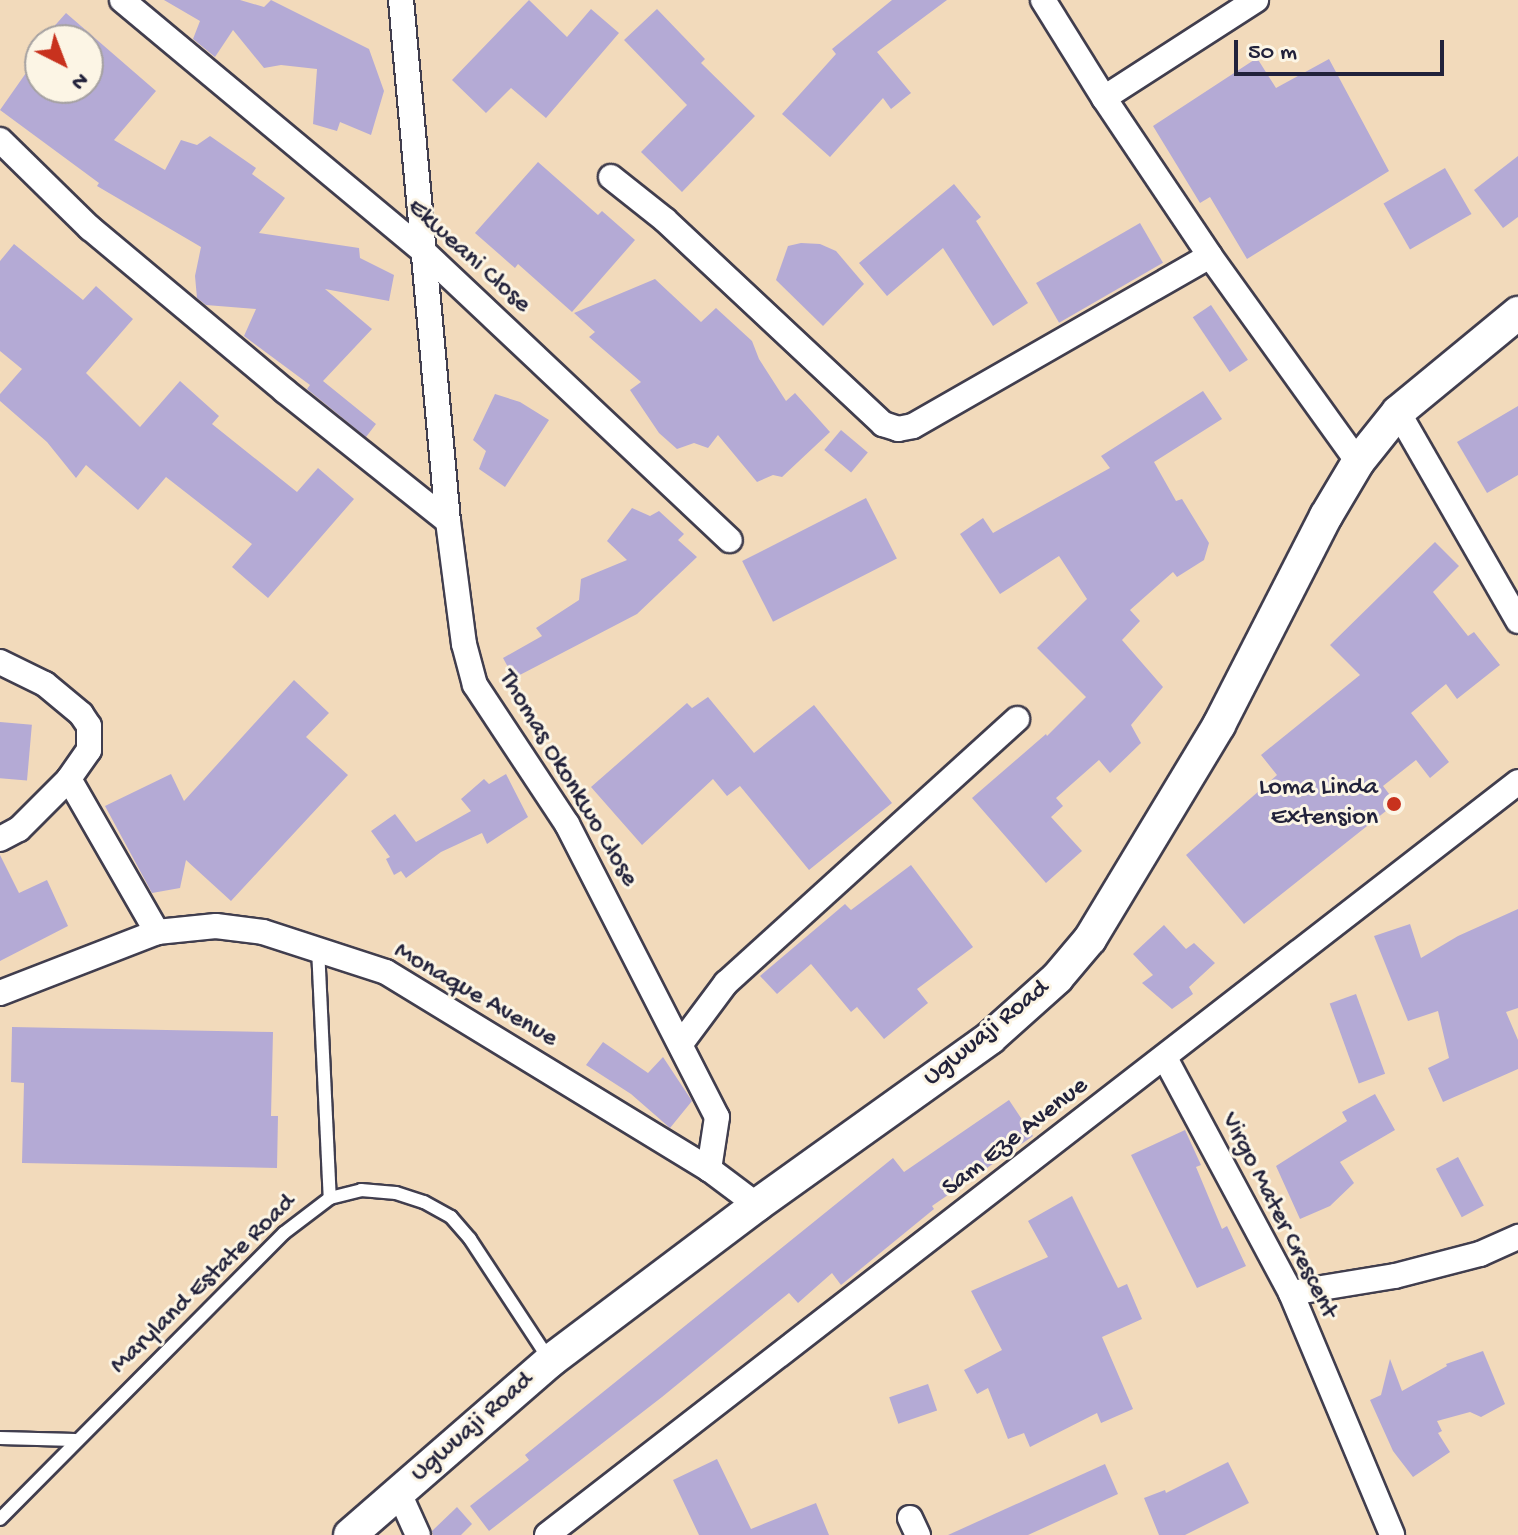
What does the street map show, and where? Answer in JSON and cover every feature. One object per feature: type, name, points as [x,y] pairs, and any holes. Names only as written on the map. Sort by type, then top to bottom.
[{"type":"main road","name":"Ugwuaji Road","points":[[360,1531],[550,1361],[757,1205],[990,1038],[1047,988],[1090,939],[1219,725],[1326,516],[1358,462],[1398,412],[1518,313]]},
{"type":"street","name":"Ekweani Close","points":[[122,0],[424,252],[730,540]]},
{"type":"street","name":"Thomas Okonkwo Close","points":[[401,0],[448,521],[464,644],[475,685],[567,824],[682,1042],[717,1117],[709,1169]]},
{"type":"street","points":[[1043,0],[1104,98],[1210,256],[1358,462]]},
{"type":"street","points":[[1104,98],[1256,0]]},
{"type":"street","points":[[0,140],[90,228],[285,391],[448,521]]},
{"type":"street","points":[[611,177],[665,220],[883,424],[898,429],[913,426],[1210,256]]},
{"type":"street","points":[[1398,412],[1518,621]]},
{"type":"street","points":[[0,662],[45,684],[81,714],[89,726],[89,750],[69,779],[19,829],[0,839]]},
{"type":"street","points":[[682,1042],[726,983],[1017,719]]},
{"type":"street","points":[[69,779],[157,932]]},
{"type":"street","name":"Sam Eze Avenue","points":[[547,1535],[1518,782]]},
{"type":"street","name":"Monaque Avenue","points":[[0,993],[157,932],[216,926],[263,932],[386,972],[709,1169],[757,1205]]},
{"type":"street","name":"Virgo Mater Crescent","points":[[1165,1058],[1291,1293],[1392,1535]]},
{"type":"street","points":[[1291,1293],[1395,1276],[1480,1254],[1518,1237]]},
{"type":"street","points":[[399,1493],[418,1535]]},
{"type":"lane","points":[[318,948],[330,1198]]},
{"type":"lane","name":"Maryland Estate Road","points":[[0,1519],[75,1440],[284,1233],[330,1198],[361,1190],[396,1193],[424,1202],[451,1217],[470,1239],[550,1361]]},
{"type":"lane","points":[[0,1438],[75,1440]]},
{"type":"building","points":[[164,0],[240,0],[264,7],[271,0],[369,49],[384,91],[371,135],[340,122],[337,131],[313,124],[317,69],[281,65],[264,68],[233,30],[215,57],[193,39],[200,21]]},
{"type":"building","points":[[529,0],[567,37],[591,9],[619,33],[546,118],[511,88],[486,113],[452,80]]},
{"type":"building","points":[[892,0],[947,0],[877,52],[911,93],[891,109],[883,98],[830,157],[782,114],[836,54],[832,49]]},
{"type":"building","points":[[657,9],[705,59],[701,63],[755,116],[682,192],[641,152],[687,105],[624,40]]},
{"type":"building","points":[[66,13],[79,24],[56,24]]},
{"type":"building","points":[[104,46],[156,91],[114,140],[165,170],[181,140],[197,145],[210,136],[256,168],[252,174],[285,198],[259,233],[359,248],[360,258],[394,275],[389,301],[325,289],[372,329],[323,381],[376,424],[366,437],[307,389],[310,385],[244,336],[256,309],[206,305],[197,298],[195,276],[201,247],[97,186],[99,183],[0,110],[24,76],[24,104],[104,104]]},
{"type":"building","points":[[1257,58],[1276,88],[1329,59],[1389,171],[1247,259],[1210,197],[1200,203],[1153,126]]},
{"type":"building","points":[[1518,156],[1518,217],[1503,228],[1474,190]]},
{"type":"building","points":[[538,162],[598,215],[602,211],[635,240],[572,312],[518,264],[515,268],[475,233]]},
{"type":"building","points":[[1445,168],[1472,214],[1410,249],[1384,204]]},
{"type":"building","points":[[954,184],[981,217],[976,221],[1028,303],[993,326],[943,248],[887,296],[859,263]]},
{"type":"building","points":[[1140,223],[1163,263],[1059,323],[1036,283]]},
{"type":"building","points":[[14,244],[83,300],[96,286],[133,319],[86,373],[140,427],[180,381],[219,416],[212,424],[297,492],[318,468],[354,499],[268,598],[232,567],[252,544],[166,477],[138,510],[86,465],[76,478],[47,442],[0,401],[0,394],[22,369],[0,351],[0,261]]},
{"type":"building","points":[[820,244],[836,251],[864,284],[823,326],[776,280],[788,246]]},
{"type":"building","points":[[655,279],[701,322],[716,308],[752,341],[759,359],[786,401],[795,393],[830,432],[782,477],[773,475],[757,482],[718,435],[708,448],[694,443],[677,449],[659,433],[630,390],[641,382],[589,337],[595,332],[574,313]]},
{"type":"building","points":[[1211,305],[1248,360],[1230,372],[1193,317]]},
{"type":"building","points":[[1203,391],[1222,419],[1154,462],[1176,501],[1182,499],[1209,543],[1204,560],[1177,577],[1173,572],[1130,610],[1140,621],[1122,640],[1163,687],[1131,725],[1141,743],[1110,773],[1099,760],[1056,798],[1063,806],[1051,817],[1082,851],[1046,883],[972,798],[1047,736],[1086,697],[1037,648],[1087,599],[1059,556],[1000,594],[960,534],[983,518],[993,533],[1110,468],[1101,456]]},
{"type":"building","points":[[495,394],[520,402],[549,420],[505,487],[479,469],[486,451],[473,440]]},
{"type":"building","points":[[1518,406],[1518,475],[1487,493],[1457,442]]},
{"type":"building","points":[[841,430],[868,452],[851,472],[824,450]]},
{"type":"building","points":[[866,498],[897,559],[773,622],[742,561]]},
{"type":"building","points":[[632,508],[650,516],[659,511],[684,534],[678,540],[697,557],[637,614],[514,678],[503,658],[542,636],[536,628],[579,600],[581,579],[627,560],[607,541]]},
{"type":"building","points":[[1435,542],[1459,566],[1433,592],[1468,636],[1474,632],[1500,665],[1457,699],[1446,684],[1411,713],[1449,762],[1430,778],[1416,760],[1383,786],[1396,803],[1244,924],[1186,855],[1277,775],[1261,755],[1360,675],[1330,645]]},
{"type":"building","points":[[294,680],[329,713],[306,737],[348,775],[231,901],[186,860],[180,888],[152,893],[105,806],[171,774],[184,801]]},
{"type":"building","points":[[708,697],[754,753],[814,705],[892,803],[809,870],[740,786],[727,796],[713,779],[642,845],[591,787],[687,703],[692,708]]},
{"type":"building","points":[[0,722],[32,725],[27,781],[0,778]]},
{"type":"building","points":[[506,774],[528,817],[487,844],[482,833],[441,852],[406,878],[401,871],[394,875],[386,859],[390,857],[371,831],[395,814],[416,842],[471,811],[461,799],[484,779],[489,784]]},
{"type":"building","points":[[0,855],[19,893],[47,880],[68,926],[0,961]]},
{"type":"building","points":[[911,865],[973,947],[917,989],[928,1003],[884,1039],[857,1007],[851,1012],[811,964],[777,994],[760,976],[845,904],[851,910]]},
{"type":"building","points":[[1518,909],[1518,1008],[1506,1012],[1518,1040],[1518,1069],[1443,1102],[1428,1068],[1449,1058],[1438,1011],[1408,1021],[1374,936],[1410,924],[1421,958],[1458,936]]},
{"type":"building","points":[[1164,925],[1186,949],[1194,943],[1215,963],[1189,987],[1193,994],[1172,1009],[1142,983],[1153,975],[1133,954]]},
{"type":"building","points":[[1356,994],[1385,1074],[1359,1083],[1330,1004]]},
{"type":"building","points":[[12,1027],[273,1032],[271,1116],[278,1116],[277,1168],[22,1163],[24,1083],[11,1082]]},
{"type":"building","points":[[603,1042],[648,1073],[663,1057],[692,1101],[670,1128],[631,1094],[586,1065]]},
{"type":"building","points":[[1375,1094],[1395,1130],[1340,1162],[1354,1183],[1330,1206],[1300,1219],[1276,1166],[1347,1121],[1342,1112]]},
{"type":"building","points":[[1009,1100],[1033,1136],[932,1206],[934,1209],[841,1285],[832,1273],[798,1303],[789,1293],[662,1397],[489,1531],[470,1506],[529,1460],[525,1455],[893,1158],[904,1172]]},
{"type":"building","points":[[1185,1130],[1201,1165],[1196,1167],[1222,1229],[1227,1226],[1246,1266],[1197,1288],[1131,1155]]},
{"type":"building","points":[[1458,1157],[1484,1206],[1462,1217],[1436,1169]]},
{"type":"building","points":[[1072,1196],[1118,1288],[1127,1284],[1142,1319],[1102,1337],[1133,1409],[1101,1423],[1097,1413],[1030,1447],[1024,1433],[1008,1439],[988,1388],[977,1394],[964,1370],[1002,1350],[971,1291],[1048,1257],[1028,1221]]},
{"type":"building","points":[[1483,1351],[1505,1404],[1481,1417],[1470,1412],[1437,1421],[1442,1431],[1438,1433],[1450,1452],[1413,1477],[1393,1451],[1370,1400],[1381,1395],[1390,1359],[1402,1391],[1446,1364]]},
{"type":"building","points":[[928,1384],[937,1410],[898,1424],[889,1397]]},
{"type":"building","points":[[717,1459],[751,1529],[816,1503],[829,1535],[699,1535],[673,1480]]},
{"type":"building","points":[[1228,1462],[1249,1503],[1185,1535],[1159,1535],[1144,1498],[1165,1490],[1166,1493]]},
{"type":"building","points":[[1105,1464],[1118,1494],[1028,1535],[948,1535]]},
{"type":"building","points":[[457,1507],[472,1524],[461,1535],[433,1535],[432,1531]]},
{"type":"place","name":"Loma Linda Extension","points":[[1394,804]]}]
